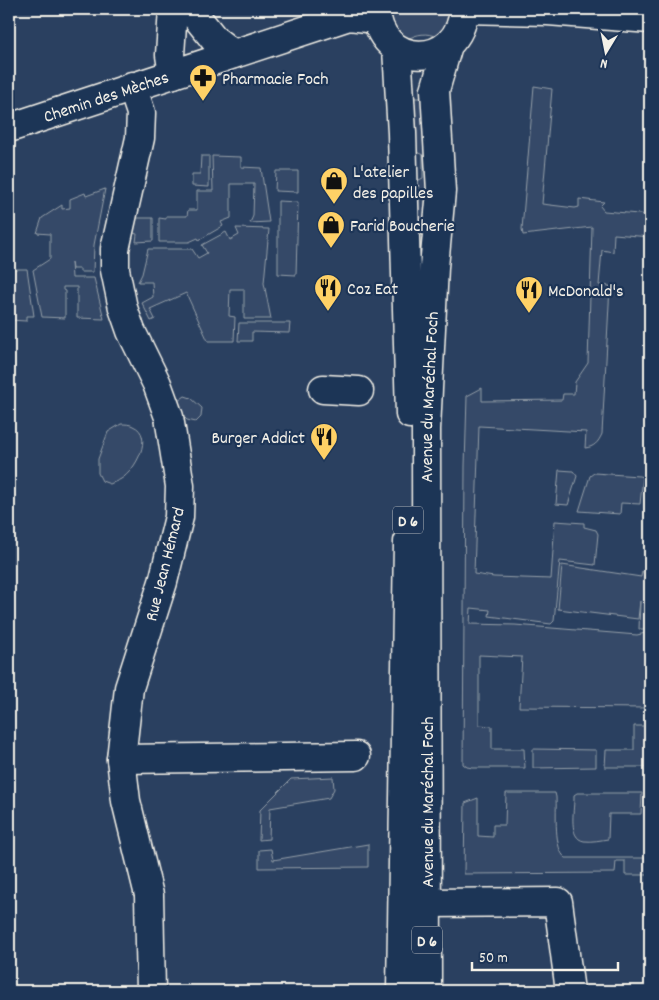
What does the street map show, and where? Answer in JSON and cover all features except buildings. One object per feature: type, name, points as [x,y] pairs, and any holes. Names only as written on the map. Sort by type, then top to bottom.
[{"type":"street","points":[[173,9],[170,55],[173,74]]},
{"type":"street","points":[[190,9],[215,40],[233,54]]},
{"type":"street","points":[[464,9],[548,11],[650,19]]},
{"type":"street","name":"Avenue du Maréchal Foch","points":[[427,991],[426,429],[434,267],[442,191],[435,90],[448,45],[460,29],[464,9]]},
{"type":"street","points":[[376,14],[380,31],[396,49],[410,54],[423,55],[437,52],[448,45]]},
{"type":"street","name":"Chemin des Mèches","points":[[9,128],[349,16],[376,14]]},
{"type":"street","name":"Avenue du Maréchal Foch","points":[[396,49],[402,133],[410,388],[401,991]]},
{"type":"street","name":"Rue Jean Hémard","points":[[132,86],[141,113],[140,138],[115,250],[115,270],[123,308],[131,331],[157,384],[169,417],[180,486],[178,517],[163,582],[129,688],[121,759],[126,801],[150,895],[151,991]]},
{"type":"street","points":[[322,389],[359,391]]},
{"type":"street","points":[[121,759],[356,756]]},
{"type":"street","points":[[427,903],[558,902],[570,991]]},
{"type":"shaded area","points":[[9,9],[650,9],[650,991],[9,991]]},
{"type":"shaded area","points":[[391,9],[448,9],[448,17],[444,28],[436,37],[422,34],[408,39],[395,27]]},
{"type":"shaded area","points":[[534,86],[552,89],[542,204],[575,208],[579,207],[579,199],[604,202],[600,206],[604,211],[650,215],[650,237],[614,234],[613,252],[602,250],[599,285],[610,286],[602,434],[597,442],[591,447],[585,448],[586,432],[479,426],[474,574],[494,577],[551,579],[555,521],[584,523],[584,527],[596,530],[598,534],[595,565],[560,561],[554,621],[551,624],[489,616],[490,610],[471,608],[470,624],[515,625],[637,635],[650,632],[650,708],[519,707],[522,657],[479,655],[479,725],[492,726],[492,749],[524,749],[525,768],[473,768],[463,764],[467,396],[482,388],[482,401],[562,400],[563,394],[574,394],[575,382],[588,363],[592,227],[523,235]]},
{"type":"shaded area","points":[[409,98],[427,98],[433,162],[420,296],[415,182],[423,178],[423,155],[414,151]]},
{"type":"shaded area","points":[[201,156],[209,156],[209,187],[192,186],[192,174],[200,174]]},
{"type":"shaded area","points":[[212,156],[241,157],[241,167],[261,168],[269,222],[250,223],[253,216],[254,184],[231,184],[231,218],[221,222],[223,226],[199,240],[198,238],[189,242],[159,242],[159,218],[187,216],[188,210],[197,210],[197,191],[213,191]]},
{"type":"shaded area","points":[[276,171],[298,171],[298,192],[275,191]]},
{"type":"shaded area","points":[[105,189],[94,245],[93,272],[80,272],[80,269],[72,269],[71,262],[72,278],[94,278],[104,319],[77,318],[77,287],[63,287],[65,291],[65,318],[42,317],[33,270],[50,259],[50,234],[37,233],[42,218],[62,205],[62,209],[70,208],[70,199],[85,193],[86,196]]},
{"type":"shaded area","points":[[278,201],[298,202],[296,275],[278,274]]},
{"type":"shaded area","points":[[136,218],[153,218],[153,241],[136,242],[137,234],[133,233]]},
{"type":"shaded area","points":[[236,228],[269,229],[264,283],[271,319],[244,319],[244,289],[230,289],[229,316],[235,317],[234,341],[208,341],[186,293],[150,309],[155,319],[151,321],[142,303],[153,297],[152,282],[138,282],[142,274],[148,249],[192,249],[198,258],[207,253],[202,245],[226,232],[230,240],[239,235]]},
{"type":"shaded area","points":[[14,269],[27,269],[34,316],[26,316],[26,321],[9,320],[9,301],[13,300]]},
{"type":"shaded area","points":[[239,323],[290,323],[289,333],[252,332],[252,341],[238,341]]},
{"type":"shaded area","points":[[185,396],[191,398],[202,408],[201,417],[196,422],[187,420],[176,409],[178,401]]},
{"type":"shaded area","points":[[121,424],[133,426],[139,431],[143,445],[132,469],[121,479],[110,484],[102,481],[98,473],[98,459],[108,432]]},
{"type":"shaded area","points":[[559,470],[573,471],[577,476],[568,505],[556,504]]},
{"type":"shaded area","points":[[594,473],[643,477],[640,504],[621,503],[620,514],[579,511],[590,476]]},
{"type":"shaded area","points":[[562,565],[641,577],[642,571],[650,581],[650,625],[644,629],[639,629],[640,601],[638,619],[558,609]]},
{"type":"shaded area","points":[[634,726],[650,726],[650,767],[605,767],[606,750],[634,750]]},
{"type":"shaded area","points":[[533,749],[596,750],[596,767],[533,768]]},
{"type":"shaded area","points":[[333,777],[334,789],[329,798],[270,808],[269,839],[259,840],[260,810],[291,779]]},
{"type":"shaded area","points":[[506,793],[555,793],[557,839],[562,854],[566,858],[650,858],[650,875],[625,875],[625,861],[616,861],[615,873],[464,874],[465,803],[478,798],[478,836],[493,837],[493,825],[505,825]]},
{"type":"shaded area","points":[[577,793],[642,793],[641,814],[609,814],[608,839],[584,841],[579,839],[574,830],[574,795]]},
{"type":"shaded area","points":[[368,844],[368,867],[259,868],[259,850],[271,849],[273,860]]},
{"type":"place","name":"Pharmacie Foch","points":[[203,102]]},
{"type":"place","name":"L'atelier des papilles","points":[[334,205]]},
{"type":"place","name":"Farid Boucherie","points":[[331,249]]},
{"type":"place","name":"Coz Eat","points":[[328,312]]},
{"type":"place","name":"McDonald's","points":[[529,314]]},
{"type":"place","name":"Burger Addict","points":[[324,461]]}]
